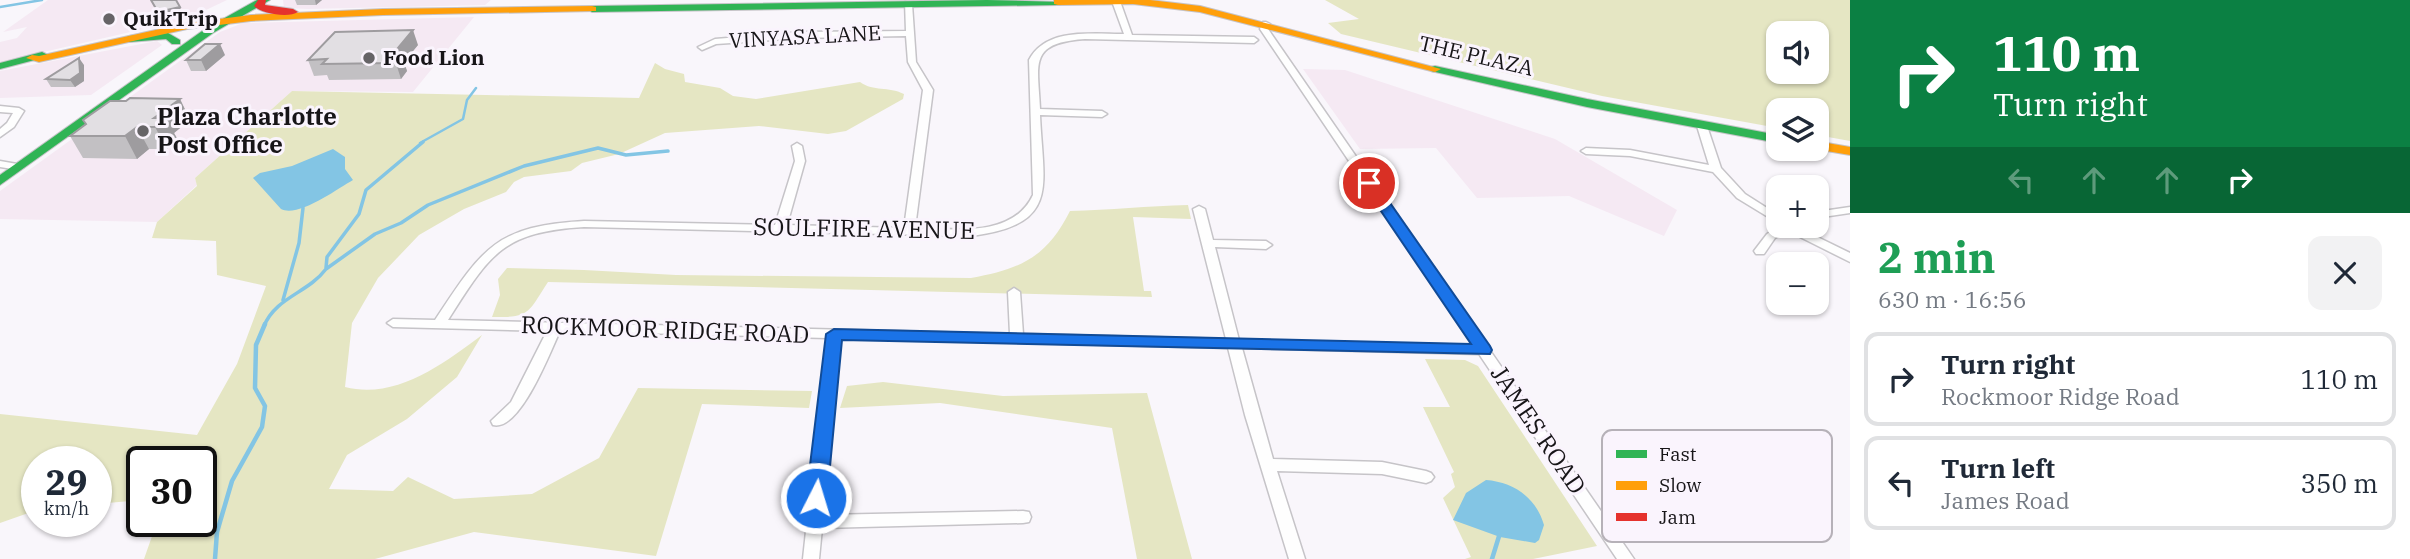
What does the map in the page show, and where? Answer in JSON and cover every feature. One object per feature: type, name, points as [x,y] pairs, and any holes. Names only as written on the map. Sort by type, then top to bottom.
[{"type":"street","name":"THE PLAZA","points":[[0,66],[259,6],[262,9],[293,12],[363,13],[1125,1],[1204,9],[1489,82],[1766,137]]},
{"type":"street","name":"THE PLAZA","points":[[1045,3],[1166,4]]},
{"type":"street","points":[[908,4],[912,62],[928,90],[909,231]]},
{"type":"street","points":[[1117,4],[1129,37]]},
{"type":"street","name":"THE PLAZA","points":[[32,58],[39,59],[129,39],[237,11],[363,13]]},
{"type":"street","points":[[0,169],[176,42],[237,11]]},
{"type":"street","points":[[0,169],[19,167],[237,11]]},
{"type":"street","name":"JAMES ROAD","points":[[1266,24],[1264,29],[1602,524]]},
{"type":"street","name":"VINYASA LANE","points":[[702,47],[715,42],[802,35],[909,33]]},
{"type":"street","points":[[129,39],[169,36],[176,42]]},
{"type":"street","name":"SOULFIRE AVENUE","points":[[439,324],[486,255],[507,240],[534,230],[584,224],[981,232],[1007,225],[1026,214],[1037,200],[1033,60],[1041,48],[1072,37],[1254,40]]},
{"type":"street","points":[[0,109],[19,111],[11,125],[0,134]]},
{"type":"street","points":[[1035,112],[1102,114]]},
{"type":"street","points":[[1702,125],[1716,169],[1741,196],[1766,212]]},
{"type":"street","points":[[780,229],[800,161],[797,146]]},
{"type":"street","points":[[1829,147],[1850,151]]},
{"type":"street","points":[[1586,151],[1630,153],[1716,169]]},
{"type":"street","points":[[1199,209],[1233,344],[1297,559]]},
{"type":"street","points":[[1829,213],[1850,210]]},
{"type":"street","points":[[1760,251],[1770,238]]},
{"type":"street","points":[[1811,238],[1850,258]]},
{"type":"street","points":[[1207,243],[1266,245]]},
{"type":"street","points":[[1014,292],[1017,339]]},
{"type":"street","name":"ROCKMOOR RIDGE ROAD","points":[[393,323],[1484,350]]},
{"type":"street","points":[[498,421],[517,405],[556,326]]},
{"type":"street","points":[[811,559],[834,334]]},
{"type":"street","points":[[1268,465],[1382,468],[1426,477]]},
{"type":"street","points":[[814,522],[1023,517]]},
{"type":"street","name":"JAMES ROAD","points":[[1614,542],[1626,559]]},
{"type":"shaded area","points":[[48,0],[227,0],[187,19],[0,62],[0,42],[17,38],[27,27],[3,32]]},
{"type":"shaded area","points":[[283,0],[491,0],[485,5],[308,9],[284,8]]},
{"type":"shaded area","points":[[474,17],[413,92],[292,91],[195,178],[197,185],[157,222],[0,219],[0,191],[220,32],[243,23]]},
{"type":"shaded area","points":[[157,41],[162,45],[91,95],[0,98],[0,71]]},
{"type":"shaded area","points":[[1303,69],[1345,70],[1555,139],[1677,210],[1664,236],[1569,196],[1477,198],[1436,148],[1360,149]]},
{"type":"green space","points":[[1325,0],[1850,0],[1850,141],[1829,137],[1829,98],[1766,98],[1766,126],[1602,96],[1341,34],[1328,23],[1359,19]]},
{"type":"green space","points":[[655,63],[684,74],[685,82],[720,88],[733,96],[756,99],[860,82],[904,94],[903,99],[846,131],[828,134],[759,126],[665,133],[619,154],[582,163],[571,171],[524,177],[514,182],[506,192],[464,209],[419,235],[378,278],[352,323],[345,387],[364,390],[400,384],[435,368],[482,335],[457,377],[407,419],[347,455],[329,489],[393,491],[408,477],[454,499],[532,494],[599,458],[638,388],[812,391],[809,408],[702,404],[656,556],[474,532],[375,559],[144,559],[152,537],[217,537],[217,446],[126,446],[126,501],[112,503],[112,446],[21,446],[21,516],[0,523],[0,414],[197,435],[237,364],[266,286],[217,275],[216,241],[152,238],[157,222],[197,186],[195,178],[292,91],[639,98]]},
{"type":"green space","points":[[1188,205],[1191,219],[1133,217],[1144,291],[1151,291],[1152,297],[548,282],[527,311],[514,316],[492,317],[500,295],[498,279],[507,268],[676,275],[971,278],[1004,270],[1031,258],[1052,240],[1070,211]]},
{"type":"green space","points":[[1425,359],[1465,360],[1478,366],[1597,546],[1533,559],[1465,559],[1471,557],[1443,498],[1455,487],[1451,474],[1454,472],[1423,407],[1450,407]]},
{"type":"green space","points":[[883,382],[1003,396],[1147,393],[1192,559],[1137,559],[1112,428],[940,403],[840,408],[847,386]]},
{"type":"water","points":[[333,149],[345,157],[345,169],[353,180],[328,196],[297,210],[281,209],[253,178],[260,173],[292,166]]},
{"type":"water","points":[[1486,480],[1505,484],[1529,499],[1544,525],[1539,540],[1535,543],[1500,537],[1453,520],[1466,493]]},
{"type":"building","points":[[151,0],[176,0],[180,7],[158,12]]},
{"type":"building","points":[[413,30],[393,54],[402,55],[395,63],[322,64],[327,59],[308,60],[335,32]]},
{"type":"building","points":[[205,44],[220,44],[201,60],[186,60]]},
{"type":"building","points":[[79,58],[80,73],[70,80],[46,79]]},
{"type":"building","points":[[130,98],[180,99],[154,118],[167,118],[155,127],[137,127],[125,136],[70,136],[86,124],[83,120],[110,101],[126,101]]},
{"type":"waterway","points":[[0,7],[42,0]]},
{"type":"waterway","points":[[420,143],[463,119],[467,100],[476,88]]},
{"type":"waterway","points":[[326,268],[327,257],[359,214],[366,190],[423,142]]},
{"type":"waterway","points":[[265,324],[276,308],[326,269],[375,234],[401,223],[428,205],[524,166],[598,148],[626,155],[668,151]]},
{"type":"waterway","points":[[283,300],[299,243],[303,208]]},
{"type":"waterway","points":[[215,559],[217,532],[232,481],[262,427],[265,406],[255,388],[256,345],[265,324]]},
{"type":"waterway","points":[[1492,559],[1500,533]]},
{"type":"traffic: fast","points":[[0,181],[209,31],[265,0]]},
{"type":"traffic: fast","points":[[592,9],[1058,2]]},
{"type":"traffic: fast","points":[[129,39],[168,36],[176,42]]},
{"type":"traffic: fast","points":[[0,66],[42,55]]},
{"type":"traffic: fast","points":[[1435,69],[1587,103],[1766,137]]},
{"type":"traffic: slow","points":[[1058,2],[1133,1],[1200,9],[1435,69]]},
{"type":"traffic: slow","points":[[32,58],[39,59],[187,26],[251,18],[383,12],[592,9]]},
{"type":"traffic: slow","points":[[1829,147],[1850,151]]},
{"type":"traffic: jam","points":[[262,2],[259,6],[262,8],[293,12]]},
{"type":"place","name":"QuikTrip","points":[[109,19]]},
{"type":"place","name":"Food Lion","points":[[369,58]]},
{"type":"place","name":"Plaza Charlotte Post Office","points":[[143,131]]},
{"type":"route","points":[[816,498],[834,334],[1484,350],[1369,183]]}]
